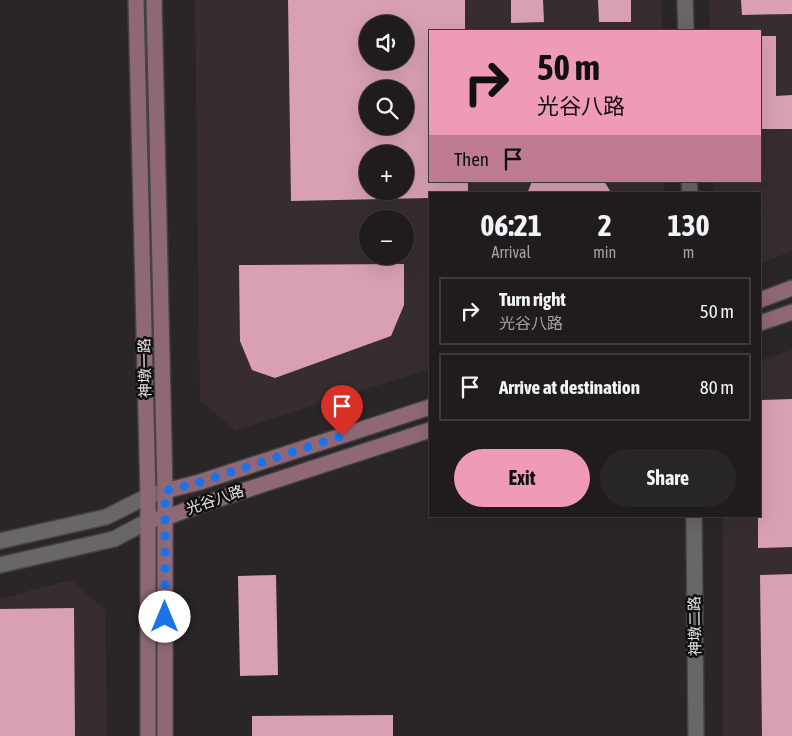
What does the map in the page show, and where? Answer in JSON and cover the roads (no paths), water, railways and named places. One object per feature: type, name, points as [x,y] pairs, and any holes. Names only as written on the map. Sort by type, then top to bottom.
[{"type":"main road","name":"神墩一路","points":[[136,0],[148,496],[148,736]]},
{"type":"main road","name":"神墩一路","points":[[154,0],[165,491],[165,736]]},
{"type":"main road","points":[[761,300],[792,288]]},
{"type":"main road","points":[[761,323],[792,312]]},
{"type":"main road","name":"光谷八路","points":[[165,491],[200,482],[429,407]]},
{"type":"main road","name":"光谷八路","points":[[148,520],[165,518],[429,430]]},
{"type":"street","points":[[685,0],[686,30]]},
{"type":"street","name":"光谷八路","points":[[0,542],[106,517],[148,496],[165,491]]},
{"type":"street","name":"神墩二路","points":[[694,517],[696,736]]},
{"type":"street","name":"光谷八路","points":[[0,565],[114,539],[148,520]]}]
